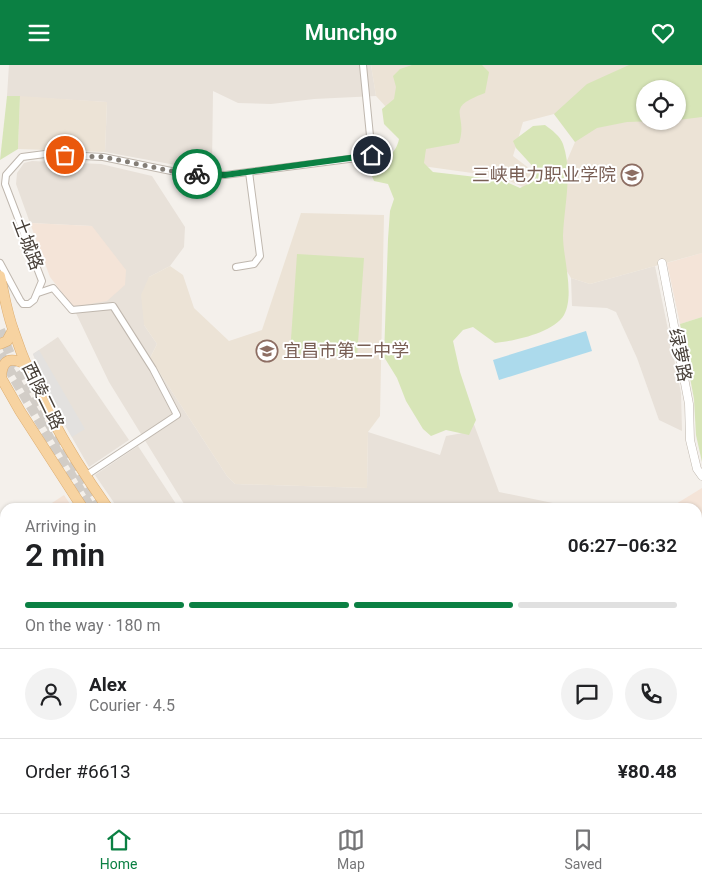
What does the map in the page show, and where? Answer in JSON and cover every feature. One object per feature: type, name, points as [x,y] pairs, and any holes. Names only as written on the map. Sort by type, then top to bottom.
[{"type":"main road","name":"西陵二路","points":[[0,275],[13,330],[40,398],[85,475],[104,503]]},
{"type":"main road","points":[[0,345],[7,341],[13,330]]},
{"type":"main road","points":[[1,377],[3,365],[7,362],[16,360],[27,365]]},
{"type":"main road","name":"西陵二路","points":[[1,377],[20,411],[79,503]]},
{"type":"street","name":"土城路","points":[[0,263],[16,295],[23,304],[29,304],[38,293],[42,281],[5,184],[6,175],[22,157],[46,154],[104,157],[181,173],[225,175],[372,155],[363,65]]},
{"type":"street","points":[[236,267],[254,264],[260,256],[249,172]]},
{"type":"street","name":"绿萝路","points":[[662,263],[689,404],[690,440],[697,469],[702,476]]},
{"type":"street","points":[[38,293],[53,288],[72,310],[113,306],[152,369],[177,415],[85,475]]},
{"type":"shaded area","points":[[9,65],[371,65],[376,96],[314,99],[271,104],[238,103],[213,91],[212,168],[181,166],[105,152],[107,102],[7,96]]},
{"type":"shaded area","name":"三峡电力职业学院","points":[[371,65],[702,65],[702,253],[590,284],[571,278],[539,226],[575,142],[554,114],[523,122],[513,156],[534,172],[525,188],[501,177],[422,166],[417,141],[376,96]]},
{"type":"shaded area","points":[[20,96],[107,102],[105,152],[18,149]]},
{"type":"shaded area","points":[[32,161],[101,164],[152,176],[185,227],[184,247],[170,266],[149,277],[144,325],[157,344],[150,358],[227,476],[235,484],[367,488],[368,432],[440,455],[446,436],[463,433],[472,419],[499,492],[553,503],[184,503],[109,382],[73,307],[92,226],[30,223],[16,184],[17,173],[24,163]]},
{"type":"shaded area","name":"宜昌市第二中学","points":[[301,213],[384,215],[380,416],[368,432],[367,488],[235,484],[227,476],[150,358],[157,344],[144,325],[141,295],[149,277],[170,266],[183,275],[194,308],[229,341],[262,330]]},
{"type":"shaded area","points":[[30,223],[92,226],[126,270],[125,285],[107,301],[73,307],[50,277]]},
{"type":"shaded area","points":[[702,253],[702,317],[680,324],[667,263]]},
{"type":"shaded area","points":[[655,266],[681,393],[682,431],[659,420],[637,358],[616,312],[607,308],[572,306],[571,278],[590,284]]},
{"type":"shaded area","points":[[58,337],[129,440],[89,467],[54,406],[33,354]]},
{"type":"shaded area","points":[[39,350],[85,429],[72,437],[54,406],[33,354]]},
{"type":"shaded area","points":[[138,446],[175,503],[114,503],[95,475]]},
{"type":"shaded area","points":[[702,488],[702,503],[678,503]]},
{"type":"shaded area","points":[[64,495],[69,503],[52,503]]},
{"type":"green space","points":[[412,65],[482,65],[489,72],[485,93],[464,103],[461,108],[459,143],[426,149],[424,163],[433,172],[502,180],[520,188],[534,181],[537,171],[516,148],[513,141],[533,126],[545,125],[553,131],[562,141],[566,155],[568,178],[563,245],[569,287],[567,307],[559,321],[551,327],[532,335],[495,343],[473,327],[463,330],[453,341],[460,372],[476,420],[469,435],[446,430],[431,436],[423,429],[406,401],[397,378],[384,357],[388,239],[390,211],[394,199],[388,184],[374,181],[371,174],[375,164],[390,155],[398,144],[399,139],[384,124],[382,109],[394,99],[396,87],[393,76],[400,69]]},
{"type":"green space","points":[[629,65],[702,65],[702,117],[686,119],[686,80],[636,80],[636,122],[597,128],[575,142],[554,114],[587,84]]},
{"type":"green space","points":[[7,96],[20,96],[18,149],[0,160]]},
{"type":"green space","points":[[297,254],[364,258],[357,357],[290,353]]},
{"type":"green space","points":[[702,317],[702,462],[696,435],[694,399],[680,324]]},
{"type":"water","points":[[586,331],[592,351],[499,380],[493,360]]},
{"type":"tunnel","points":[[0,330],[15,366],[97,503]]},
{"type":"tunnel","points":[[0,354],[88,503]]},
{"type":"way so far","points":[[65,155],[104,157],[181,173],[197,174]]},
{"type":"place","name":"三峡电力职业学院","points":[[632,175]]},
{"type":"place","name":"宜昌市第二中学","points":[[267,351]]},
{"type":"route","points":[[197,174],[225,175],[372,155]]}]
